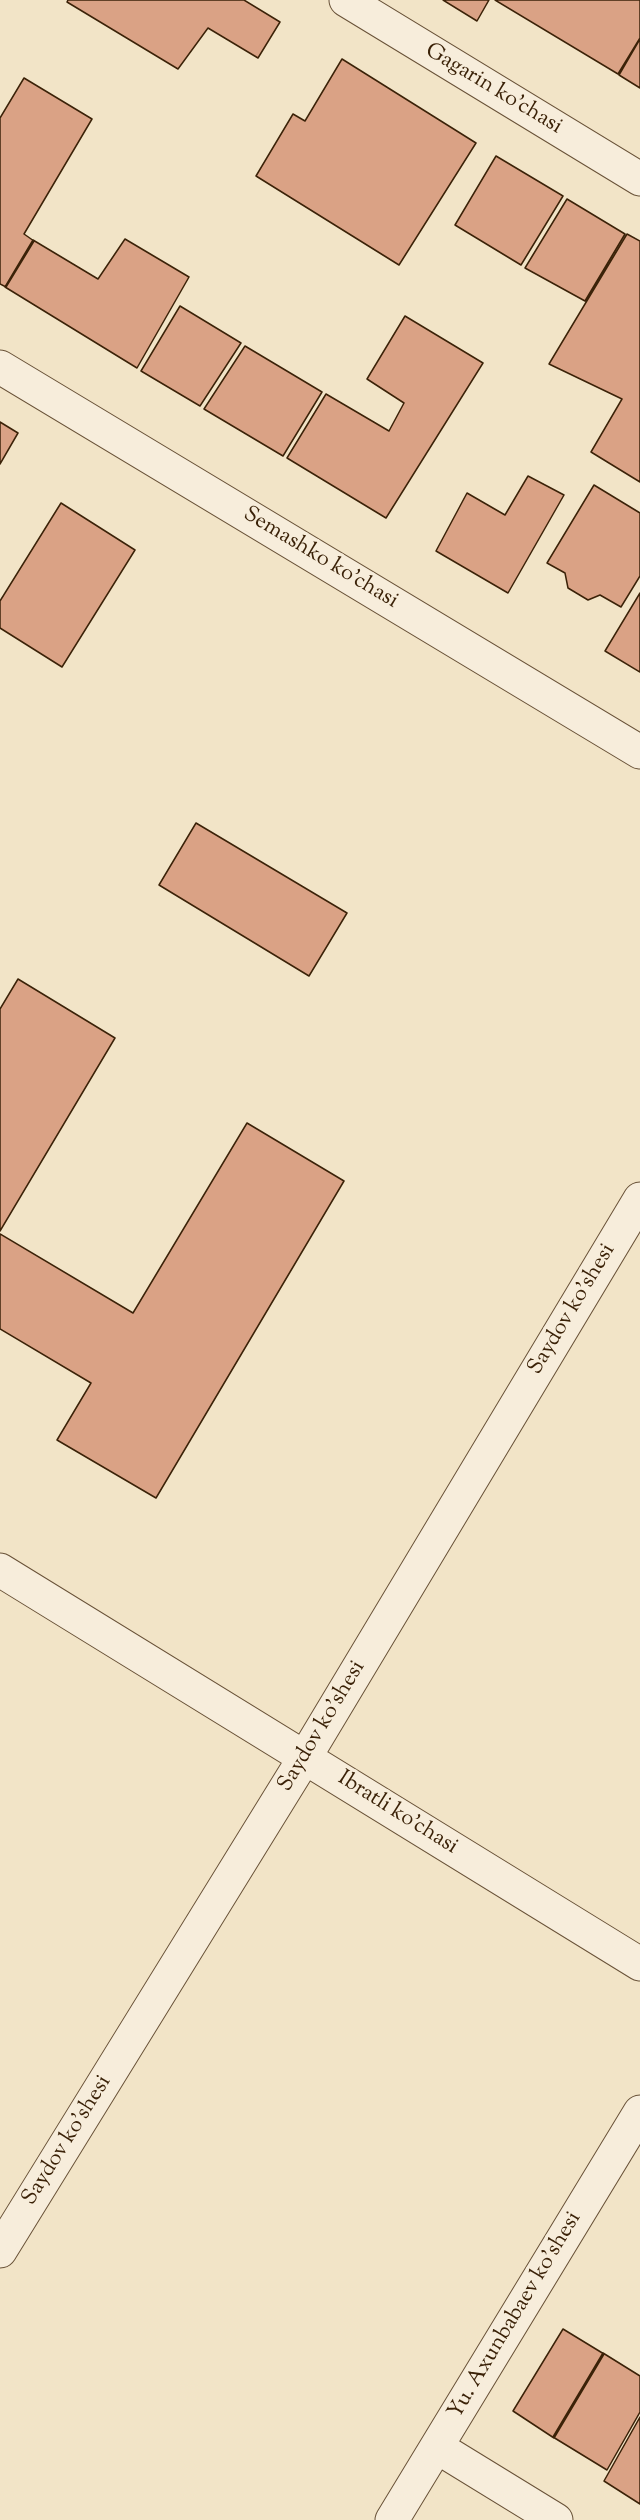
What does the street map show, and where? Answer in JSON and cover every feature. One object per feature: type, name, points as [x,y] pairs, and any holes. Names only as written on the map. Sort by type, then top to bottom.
[{"type":"street","name":"Gagarin ko'chasi","points":[[346,0],[640,179]]},
{"type":"street","name":"Semashko ko'chasi","points":[[0,367],[640,752]]},
{"type":"street","name":"Saydov ko'shesi","points":[[0,2251],[305,1757],[640,1199]]},
{"type":"street","name":"Ibratli ko'chasi","points":[[0,1570],[640,1964]]},
{"type":"street","name":"Yu. Axunbabaev ko'shesi","points":[[392,2520],[640,2112]]},
{"type":"street","points":[[436,2447],[556,2520]]},
{"type":"building","points":[[68,0],[244,0],[280,22],[258,58],[208,28],[178,69],[67,2]]},
{"type":"building","points":[[443,0],[489,0],[477,21]]},
{"type":"building","points":[[495,0],[640,0],[640,38],[618,74]]},
{"type":"building","points":[[640,39],[640,88],[619,75]]},
{"type":"building","points":[[342,59],[476,143],[399,265],[256,176],[293,114],[305,121]]},
{"type":"building","points":[[24,78],[92,119],[24,234],[34,241],[6,287],[0,284],[0,118]]},
{"type":"building","points":[[496,156],[563,196],[521,265],[455,225]]},
{"type":"building","points":[[567,199],[625,234],[585,301],[525,268]]},
{"type":"building","points":[[627,234],[640,241],[640,482],[591,452],[622,399],[549,364]]},
{"type":"building","points":[[125,239],[189,277],[137,368],[5,287],[33,240],[98,279]]},
{"type":"building","points":[[180,306],[241,343],[200,406],[141,371]]},
{"type":"building","points":[[405,316],[483,363],[386,518],[287,458],[326,394],[389,431],[404,403],[367,379]]},
{"type":"building","points":[[245,346],[322,392],[283,456],[204,409]]},
{"type":"building","points":[[0,422],[18,433],[0,464]]},
{"type":"building","points":[[528,476],[564,495],[508,593],[436,551],[467,493],[505,515]]},
{"type":"building","points":[[594,485],[640,513],[640,576],[621,607],[600,595],[588,600],[568,588],[565,573],[547,563]]},
{"type":"building","points":[[61,503],[135,550],[62,667],[0,628],[0,601]]},
{"type":"building","points":[[640,593],[640,672],[605,651]]},
{"type":"building","points":[[196,823],[347,913],[309,976],[159,885]]},
{"type":"building","points":[[18,979],[115,1038],[0,1231],[0,1009]]},
{"type":"building","points":[[247,1123],[344,1181],[156,1498],[57,1440],[91,1383],[0,1329],[0,1234],[133,1313]]},
{"type":"building","points":[[563,2329],[604,2354],[554,2438],[513,2411]]},
{"type":"building","points":[[603,2353],[640,2376],[640,2412],[607,2470],[553,2437]]},
{"type":"building","points":[[640,2417],[640,2504],[604,2481]]}]
